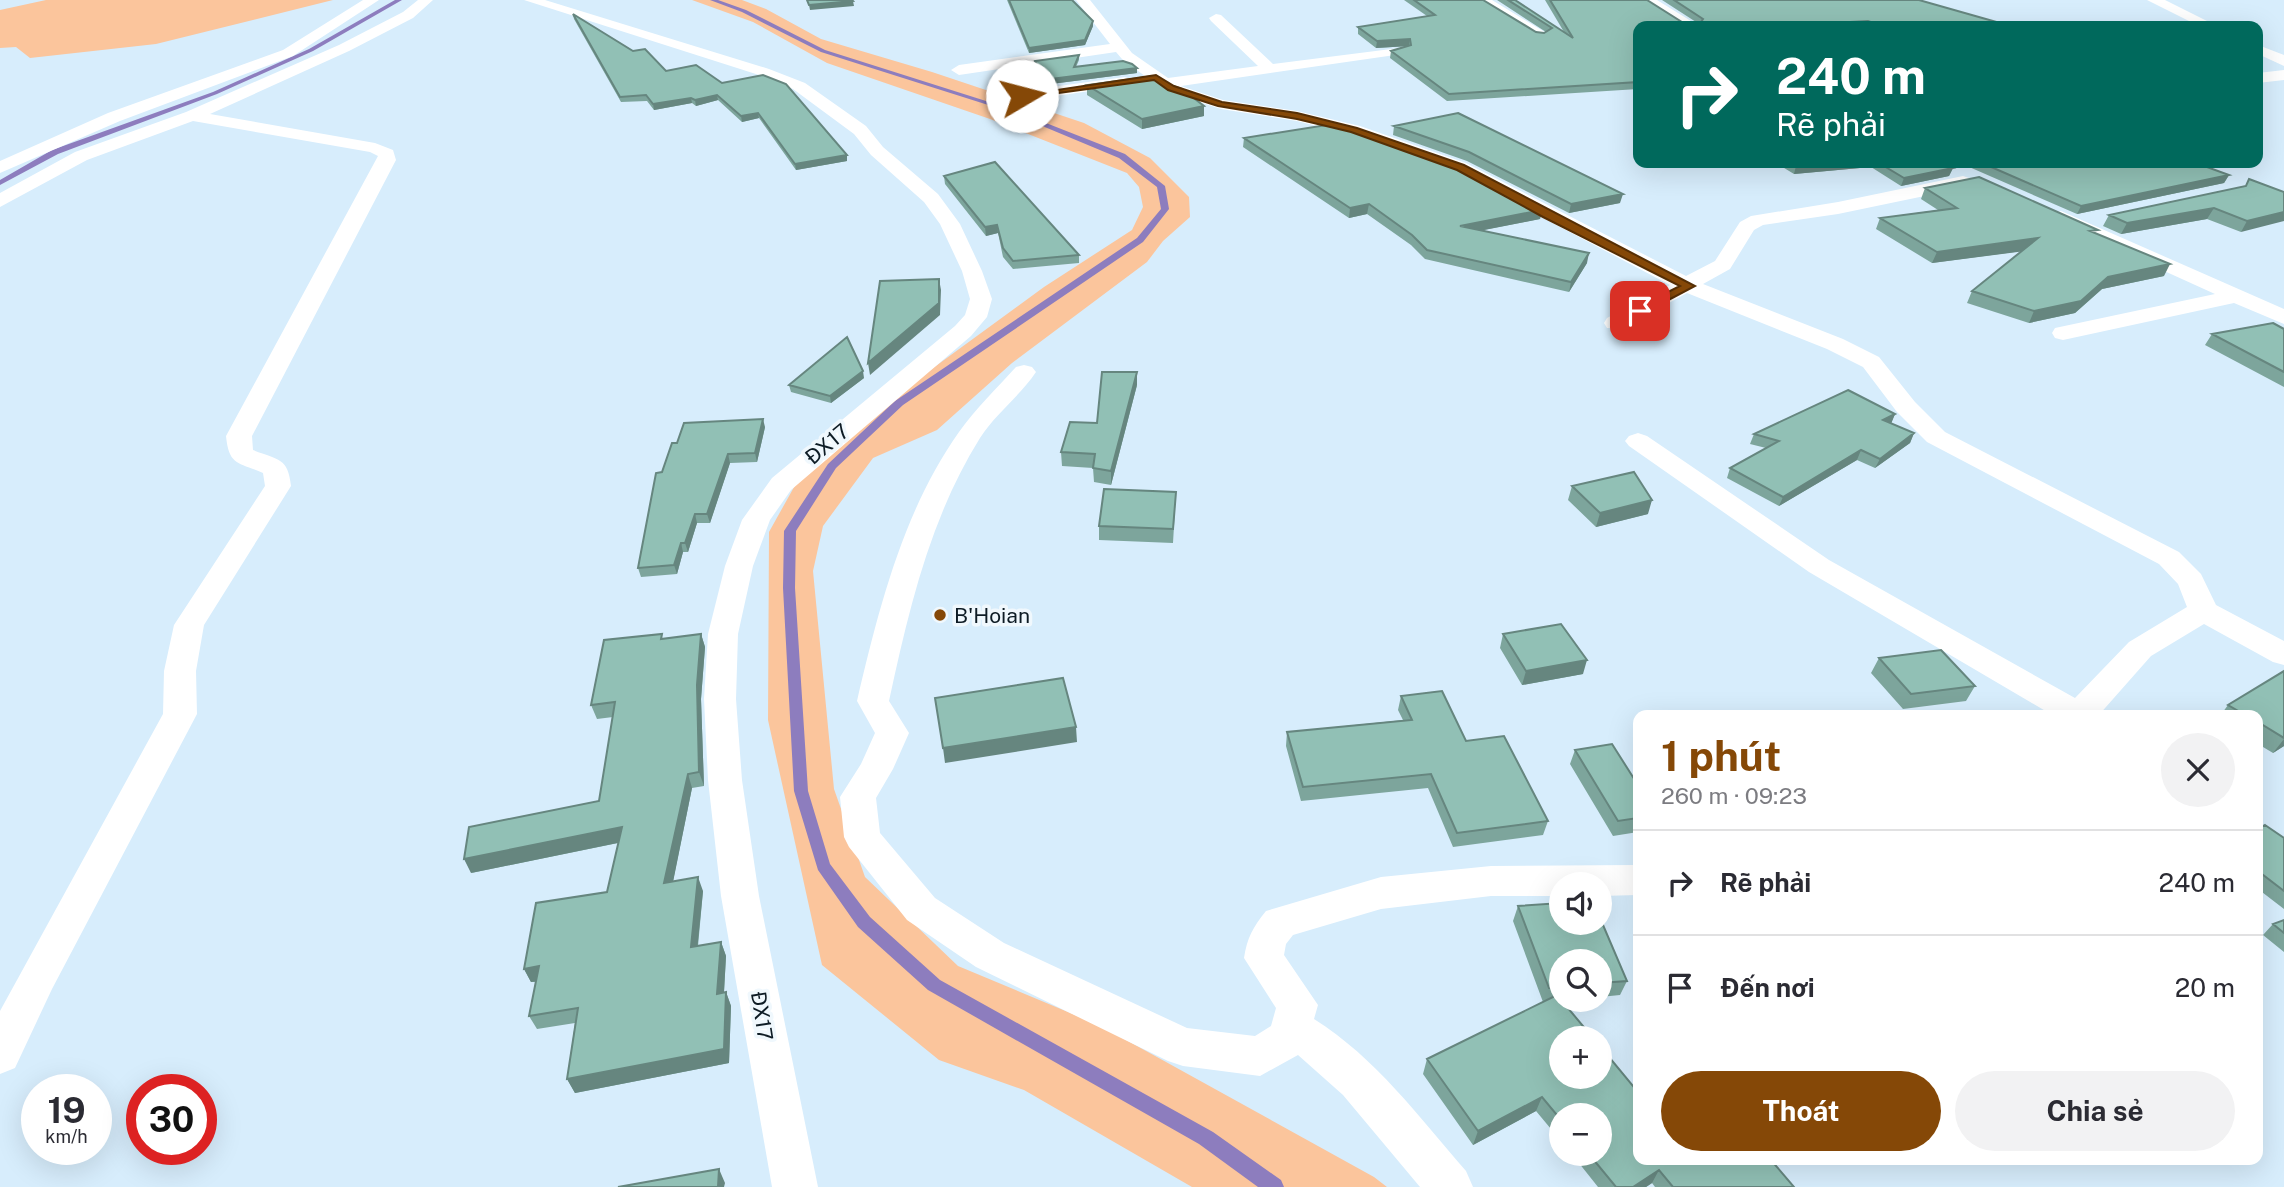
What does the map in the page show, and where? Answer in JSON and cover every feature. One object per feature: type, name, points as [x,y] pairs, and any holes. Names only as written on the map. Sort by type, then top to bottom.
[{"type":"street","points":[[0,168],[114,117],[288,53],[372,0]]},
{"type":"street","points":[[0,201],[81,156],[192,116],[344,48],[408,15],[426,0]]},
{"type":"street","name":"ĐX17","points":[[531,0],[781,78],[822,102],[860,130],[877,151],[931,198],[950,224],[972,271],[981,299],[976,317],[963,331],[781,484],[756,520],[739,566],[723,634],[720,699],[725,780],[738,883],[795,1187]]},
{"type":"street","points":[[1083,0],[1127,57],[1160,81],[1221,104],[1297,116],[1354,130],[1460,167],[1689,286],[1835,344],[1871,362],[1906,407],[1936,437],[2169,558],[2191,581],[2203,611],[2284,654]]},
{"type":"street","points":[[1482,0],[1541,34]]},
{"type":"street","points":[[1647,0],[1683,21]]},
{"type":"street","points":[[2154,0],[2199,21]]},
{"type":"street","points":[[1216,18],[1270,69]]},
{"type":"street","points":[[959,69],[1120,47]]},
{"type":"street","points":[[1022,96],[1270,69],[1402,50]]},
{"type":"street","points":[[2263,51],[2284,61]]},
{"type":"street","points":[[2263,77],[2284,75]]},
{"type":"street","points":[[0,1054],[38,977],[180,715],[180,671],[189,625],[278,486],[276,470],[241,454],[239,436],[387,160],[387,154],[375,148],[192,116]]},
{"type":"street","points":[[1615,323],[1689,286],[1723,265],[1747,226],[1758,220],[1838,208],[1977,179],[1952,168]]},
{"type":"street","points":[[2038,206],[2284,317]]},
{"type":"street","points":[[2075,223],[2101,217]]},
{"type":"street","points":[[2063,333],[2241,298],[2284,295]]},
{"type":"street","points":[[1024,372],[969,435],[928,508],[894,609],[873,701],[892,733],[877,769],[858,797],[862,837],[921,909],[990,955],[1183,1047],[1260,1056],[1290,1038],[1297,1005],[1264,958],[1267,938],[1280,923],[1381,893],[1491,881],[1633,880]]},
{"type":"street","points":[[1638,441],[1819,566],[2068,710]]},
{"type":"street","points":[[2084,710],[2140,649],[2203,611]]},
{"type":"street","points":[[1292,1028],[1325,1048],[1340,1062],[1374,1097],[1450,1187]]},
{"type":"shaded area","points":[[46,0],[333,0],[156,44],[30,58],[16,47],[0,48],[0,10]]},
{"type":"shaded area","points":[[692,0],[742,0],[766,9],[821,39],[932,72],[1084,123],[1150,158],[1189,197],[1190,217],[1163,241],[1147,262],[1012,363],[937,430],[873,458],[823,526],[813,571],[834,789],[865,877],[958,966],[1099,1025],[1374,1177],[1387,1187],[1192,1187],[1024,1090],[939,1060],[822,965],[768,720],[769,532],[798,480],[855,425],[1044,287],[1132,230],[1143,207],[1139,187],[1127,173],[990,119],[827,63],[753,22]]},
{"type":"building","points":[[807,0],[852,0],[853,1],[809,5]]},
{"type":"building","points":[[1009,0],[1072,0],[1093,21],[1085,40],[1029,48]]},
{"type":"building","points":[[1414,0],[1483,0],[1536,32],[1544,33],[1552,28],[1508,0],[1515,0],[1573,38],[1550,0],[1647,0],[1680,21],[1633,21],[1633,82],[1449,94],[1391,51],[1411,45],[1410,39],[1377,41],[1358,27],[1435,15]]},
{"type":"building","points":[[1674,0],[1919,0],[1993,21],[1702,21],[1703,19]]},
{"type":"building","points":[[573,14],[633,51],[645,49],[666,71],[696,65],[722,83],[763,75],[786,84],[847,155],[795,164],[758,113],[741,116],[717,95],[653,104],[646,95],[620,97]]},
{"type":"building","points":[[1079,55],[1074,67],[1123,61],[1137,68],[1043,80],[1035,61]]},
{"type":"building","points":[[1153,76],[1182,89],[1204,106],[1142,119],[1087,85]]},
{"type":"building","points":[[1458,113],[1623,194],[1571,204],[1469,152],[1394,126]]},
{"type":"building","points":[[1333,124],[1454,164],[1542,210],[1460,226],[1589,253],[1571,282],[1427,250],[1412,235],[1369,204],[1350,208],[1244,138]]},
{"type":"building","points":[[995,162],[1079,255],[1013,261],[1003,248],[997,225],[985,227],[944,176]]},
{"type":"building","points":[[1887,168],[1953,168],[1904,178]]},
{"type":"building","points":[[1994,168],[2210,168],[2229,175],[2081,206]]},
{"type":"building","points":[[1979,177],[2098,230],[2090,231],[2170,264],[2108,277],[2081,301],[2034,311],[1972,291],[2038,238],[1937,252],[1880,218],[1957,208],[1925,188]]},
{"type":"building","points":[[2249,179],[2284,192],[2284,212],[2247,221],[2214,208],[2127,223],[2109,215],[2246,186]]},
{"type":"building","points":[[939,279],[939,303],[868,363],[880,281]]},
{"type":"building","points":[[2273,323],[2284,329],[2284,372],[2212,334]]},
{"type":"building","points":[[847,337],[863,371],[830,396],[789,385]]},
{"type":"building","points":[[1102,372],[1137,372],[1111,471],[1093,468],[1095,454],[1061,452],[1070,422],[1097,423]]},
{"type":"building","points":[[1848,390],[1895,414],[1883,420],[1914,433],[1880,459],[1861,450],[1783,497],[1730,468],[1779,441],[1754,434]]},
{"type":"building","points":[[763,419],[755,453],[728,454],[707,514],[695,514],[674,565],[638,568],[656,473],[662,472],[672,443],[677,443],[684,423]]},
{"type":"building","points":[[1634,472],[1652,500],[1600,513],[1572,486]]},
{"type":"building","points":[[1104,489],[1176,492],[1173,529],[1099,526]]},
{"type":"building","points":[[1561,624],[1587,660],[1526,671],[1503,634]]},
{"type":"building","points":[[662,634],[661,639],[701,634],[697,685],[699,772],[688,774],[664,883],[698,877],[691,947],[721,942],[717,994],[726,992],[724,1049],[567,1079],[578,1008],[529,1016],[539,966],[524,969],[536,903],[607,892],[622,827],[464,859],[469,827],[599,801],[615,702],[591,705],[604,640]]},
{"type":"building","points":[[1941,650],[1975,686],[1911,694],[1879,658]]},
{"type":"building","points":[[2284,671],[2284,738],[2263,725],[2263,710],[2237,710],[2228,705]]},
{"type":"building","points":[[1063,678],[1076,727],[943,748],[935,698]]},
{"type":"building","points":[[1442,691],[1466,741],[1504,736],[1548,821],[1457,833],[1431,774],[1303,787],[1287,732],[1412,720],[1401,696]]},
{"type":"building","points":[[1612,744],[1633,777],[1633,819],[1618,821],[1575,750]]},
{"type":"building","points":[[2263,826],[2284,838],[2284,891],[2263,875]]},
{"type":"building","points":[[1549,904],[1549,935],[1607,935],[1627,981],[1612,982],[1612,949],[1549,949],[1549,988],[1518,906]]},
{"type":"building","points":[[2284,920],[2284,933],[2273,924]]},
{"type":"building","points":[[1549,999],[1549,1012],[1571,1012],[1583,1026],[1549,1026],[1549,1089],[1612,1089],[1612,1061],[1633,1086],[1633,1165],[1775,1165],[1794,1187],[1673,1187],[1659,1170],[1633,1187],[1616,1187],[1599,1166],[1612,1166],[1612,1103],[1549,1103],[1549,1105],[1542,1097],[1478,1131],[1427,1059]]},
{"type":"building","points":[[719,1169],[718,1187],[618,1187]]},
{"type":"waterway","points":[[0,183],[55,152],[215,93],[311,50],[399,0]]},
{"type":"waterway","points":[[713,0],[744,11],[823,51],[1006,109],[1122,156],[1161,186],[1165,209],[1140,240],[899,403],[832,466],[790,531],[789,588],[801,791],[823,866],[864,922],[934,985],[1206,1138],[1274,1187]]},
{"type":"place","name":"B'Hoian","points":[[940,615]]},
{"type":"route","points":[[1022,96],[1156,78],[1171,88],[1221,104],[1297,116],[1354,130],[1460,167],[1689,286],[1640,311]]}]
